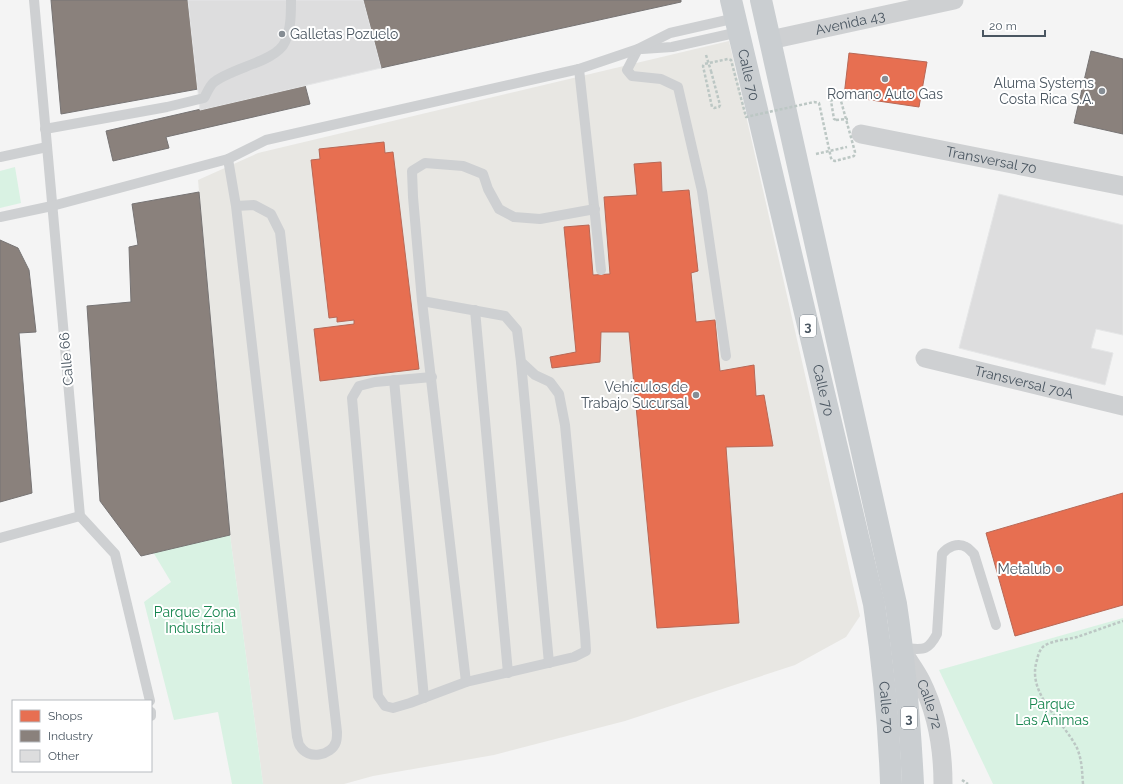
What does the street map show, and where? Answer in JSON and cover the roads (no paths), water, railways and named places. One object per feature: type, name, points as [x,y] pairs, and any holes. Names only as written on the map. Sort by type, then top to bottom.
[{"type":"main road","name":"Calle 70","points":[[761,0],[896,604],[903,650],[911,740],[913,784]]},
{"type":"main road","name":"Calle 70","points":[[735,17],[874,604],[881,652],[891,784]]},
{"type":"street","name":"Avenida 43","points":[[770,40],[954,0]]},
{"type":"street","name":"Transversal 70","points":[[855,140],[1123,186]]},
{"type":"street","name":"Transversal 70A","points":[[925,358],[1123,406]]},
{"type":"street","points":[[881,652],[903,650]]},
{"type":"street","name":"Calle 72","points":[[903,650],[921,680],[937,722],[944,782]]},
{"type":"lane","name":"Calle 66","points":[[34,0],[80,516]]},
{"type":"lane","points":[[46,130],[167,107],[204,98],[214,81],[270,56],[285,44],[290,27],[291,0]]},
{"type":"lane","points":[[0,217],[52,206],[228,159],[266,140],[579,69],[638,49],[670,33],[735,17]]},
{"type":"lane","points":[[638,49],[672,47],[735,17]]},
{"type":"lane","points":[[638,49],[627,70],[632,76],[661,79],[678,87],[702,191],[726,356]]},
{"type":"lane","points":[[579,69],[601,270]]},
{"type":"lane","points":[[0,157],[47,147]]},
{"type":"lane","points":[[228,159],[236,206],[297,737],[300,746],[307,753],[318,755],[330,751],[336,742],[337,732],[280,232],[271,214],[254,205],[236,206]]},
{"type":"lane","points":[[466,682],[432,377],[422,301],[412,171],[425,163],[463,166],[483,174],[488,189],[499,209],[514,217],[540,219],[595,209]]},
{"type":"lane","points":[[422,301],[505,316],[517,330],[549,663]]},
{"type":"lane","points":[[475,310],[508,673]]},
{"type":"lane","points":[[432,377],[375,382],[359,386],[352,398],[378,696],[385,706],[393,708],[466,682],[574,657],[586,651],[565,425],[558,394],[550,382],[535,375],[520,362]]},
{"type":"lane","points":[[394,380],[424,698]]},
{"type":"lane","points":[[0,538],[80,516],[115,554],[150,700]]},
{"type":"lane","points":[[903,650],[924,649],[932,645],[935,639],[937,634],[942,554],[947,548],[959,545],[966,546],[974,554],[996,625]]},
{"type":"place","name":"Galletas Pozuelo","points":[[282,34]]},
{"type":"place","name":"Romano Auto Gas","points":[[885,79]]},
{"type":"place","name":"Aluma Systems Costa Rica S.A.","points":[[1102,91]]},
{"type":"place","name":"Vehículos de Trabajo Sucursal","points":[[696,395]]},
{"type":"place","name":"Metalub","points":[[1059,569]]},
{"type":"park label","name":"Parque Zona Industrial","points":[[195,620]]},
{"type":"park label","name":"Parque Las Ánimas","points":[[1052,712]]}]
